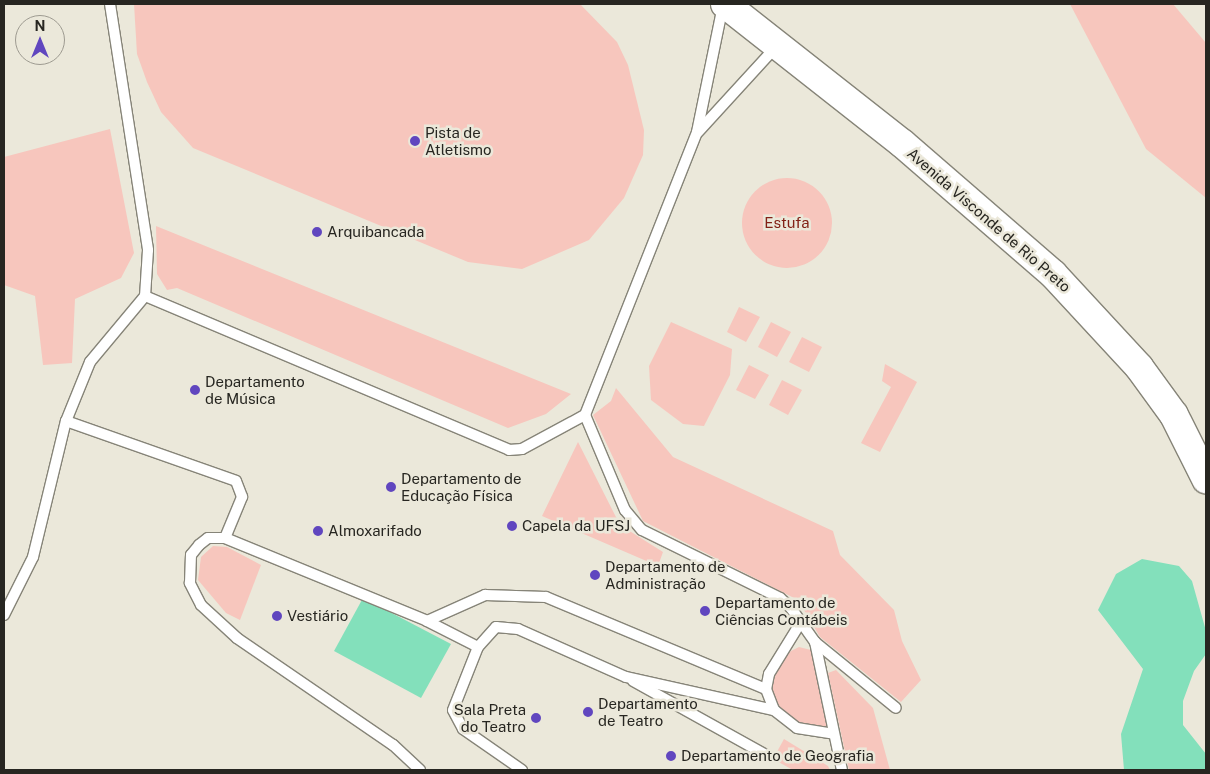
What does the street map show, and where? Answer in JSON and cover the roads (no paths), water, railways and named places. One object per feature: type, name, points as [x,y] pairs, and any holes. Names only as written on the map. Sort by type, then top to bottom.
[{"type":"highway","name":"Avenida Visconde de Rio Preto","points":[[724,4],[778,44],[903,144],[1086,308],[1139,367],[1174,415],[1206,479]]},
{"type":"lane","points":[[4,615],[33,557],[66,420],[90,362],[145,296],[148,250],[110,4]]},
{"type":"lane","points":[[145,296],[496,448],[522,449],[585,416],[697,132],[724,4]]},
{"type":"lane","points":[[697,132],[778,44]]},
{"type":"lane","points":[[585,416],[632,521],[642,530],[780,598],[815,642],[896,708]]},
{"type":"lane","points":[[66,420],[236,481],[242,497],[225,538]]},
{"type":"lane","points":[[420,770],[393,745],[237,638],[202,605],[190,583],[191,555],[208,538],[225,538],[427,621],[478,647]]},
{"type":"lane","points":[[427,621],[485,595],[546,597],[766,689]]},
{"type":"lane","points":[[774,710],[766,689],[769,674],[801,622]]},
{"type":"lane","points":[[522,770],[463,729],[456,718],[454,700],[478,647],[489,632],[505,627],[626,677],[764,754]]},
{"type":"lane","points":[[815,642],[842,770]]},
{"type":"lane","points":[[626,677],[774,710],[804,731],[833,734]]},
{"type":"place","name":"Pista de Atletismo","points":[[415,141]]},
{"type":"place","name":"Arquibancada","points":[[317,232]]},
{"type":"place","name":"Departamento de Música","points":[[195,390]]},
{"type":"place","name":"Departamento de Educação Física","points":[[391,487]]},
{"type":"place","name":"Capela da UFSJ","points":[[512,526]]},
{"type":"place","name":"Almoxarifado","points":[[318,531]]},
{"type":"place","name":"Departamento de Administração","points":[[595,575]]},
{"type":"place","name":"Departamento de Ciências Contábeis","points":[[705,611]]},
{"type":"place","name":"Vestiário","points":[[277,616]]},
{"type":"place","name":"Departamento de Teatro","points":[[588,712]]},
{"type":"place","name":"Sala Preta do Teatro","points":[[536,718]]},
{"type":"place","name":"Departamento de Geografia","points":[[671,756]]},
{"type":"park label","name":"Estufa","points":[[787,223]]}]
